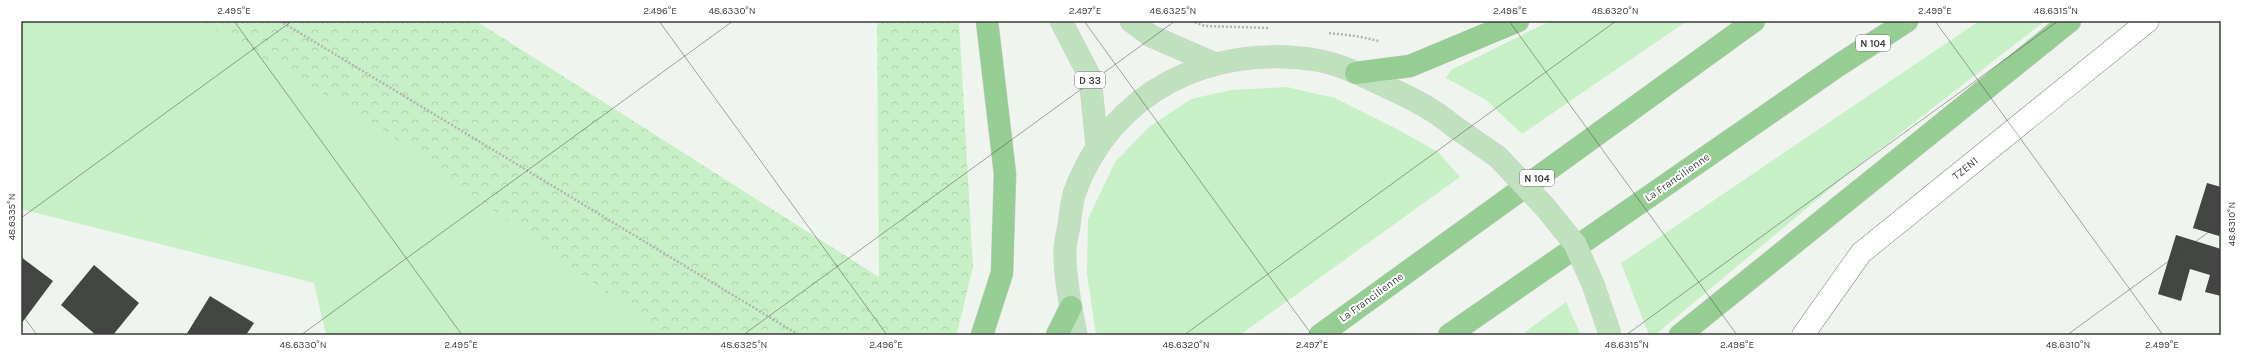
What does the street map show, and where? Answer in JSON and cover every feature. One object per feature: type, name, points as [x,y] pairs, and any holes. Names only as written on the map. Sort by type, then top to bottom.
[{"type":"highway","points":[[982,335],[1002,274],[1005,174],[987,21]]},
{"type":"highway","points":[[1356,73],[1410,66],[1518,21]]},
{"type":"highway","name":"La Francilienne","points":[[1320,335],[1754,21]]},
{"type":"highway","name":"La Francilienne","points":[[1449,335],[1839,65],[1907,21]]},
{"type":"highway","points":[[1680,335],[2070,21]]},
{"type":"highway","points":[[1057,335],[1071,307]]},
{"type":"main road","name":"D 33","points":[[1061,21],[1090,77],[1097,146]]},
{"type":"main road","points":[[1131,21],[1151,36],[1213,63]]},
{"type":"main road","points":[[1076,335],[1071,307],[1065,248],[1074,195],[1097,146],[1124,115],[1141,99],[1173,80],[1213,63],[1276,57],[1317,60],[1356,73],[1404,96],[1452,125],[1498,157],[1545,207],[1575,244],[1593,284],[1610,334]]},
{"type":"lane","name":"TZEN1","points":[[1804,335],[1861,253],[2148,21]]},
{"type":"path","points":[[280,21],[800,335]]},
{"type":"green space","points":[[21,21],[286,21],[831,335],[326,335],[314,283],[21,209]]},
{"type":"green space","points":[[200,21],[476,21],[879,277],[877,21],[959,21],[973,267],[957,333],[956,335],[665,335],[378,126]]},
{"type":"green space","points":[[1550,21],[1687,21],[1522,134],[1486,100],[1446,78],[1451,70]]},
{"type":"green space","points":[[1979,21],[2045,21],[1844,177],[1655,335],[1649,335],[1621,263]]},
{"type":"green space","points":[[1287,87],[1335,98],[1395,128],[1438,152],[1460,177],[1240,335],[1096,335],[1087,274],[1088,219],[1115,162],[1149,127],[1191,99],[1231,90]]},
{"type":"green space","points":[[1566,302],[1581,335],[1521,335]]},
{"type":"building","points":[[2207,183],[2221,187],[2221,230],[2219,236],[2193,228]]},
{"type":"building","points":[[2176,235],[2221,249],[2221,296],[2205,292],[2210,275],[2190,269],[2181,301],[2158,294]]},
{"type":"building","points":[[21,257],[53,281],[21,324]]},
{"type":"building","points":[[94,265],[139,303],[113,335],[96,335],[61,305]]},
{"type":"building","points":[[210,296],[254,323],[246,335],[186,335]]}]
